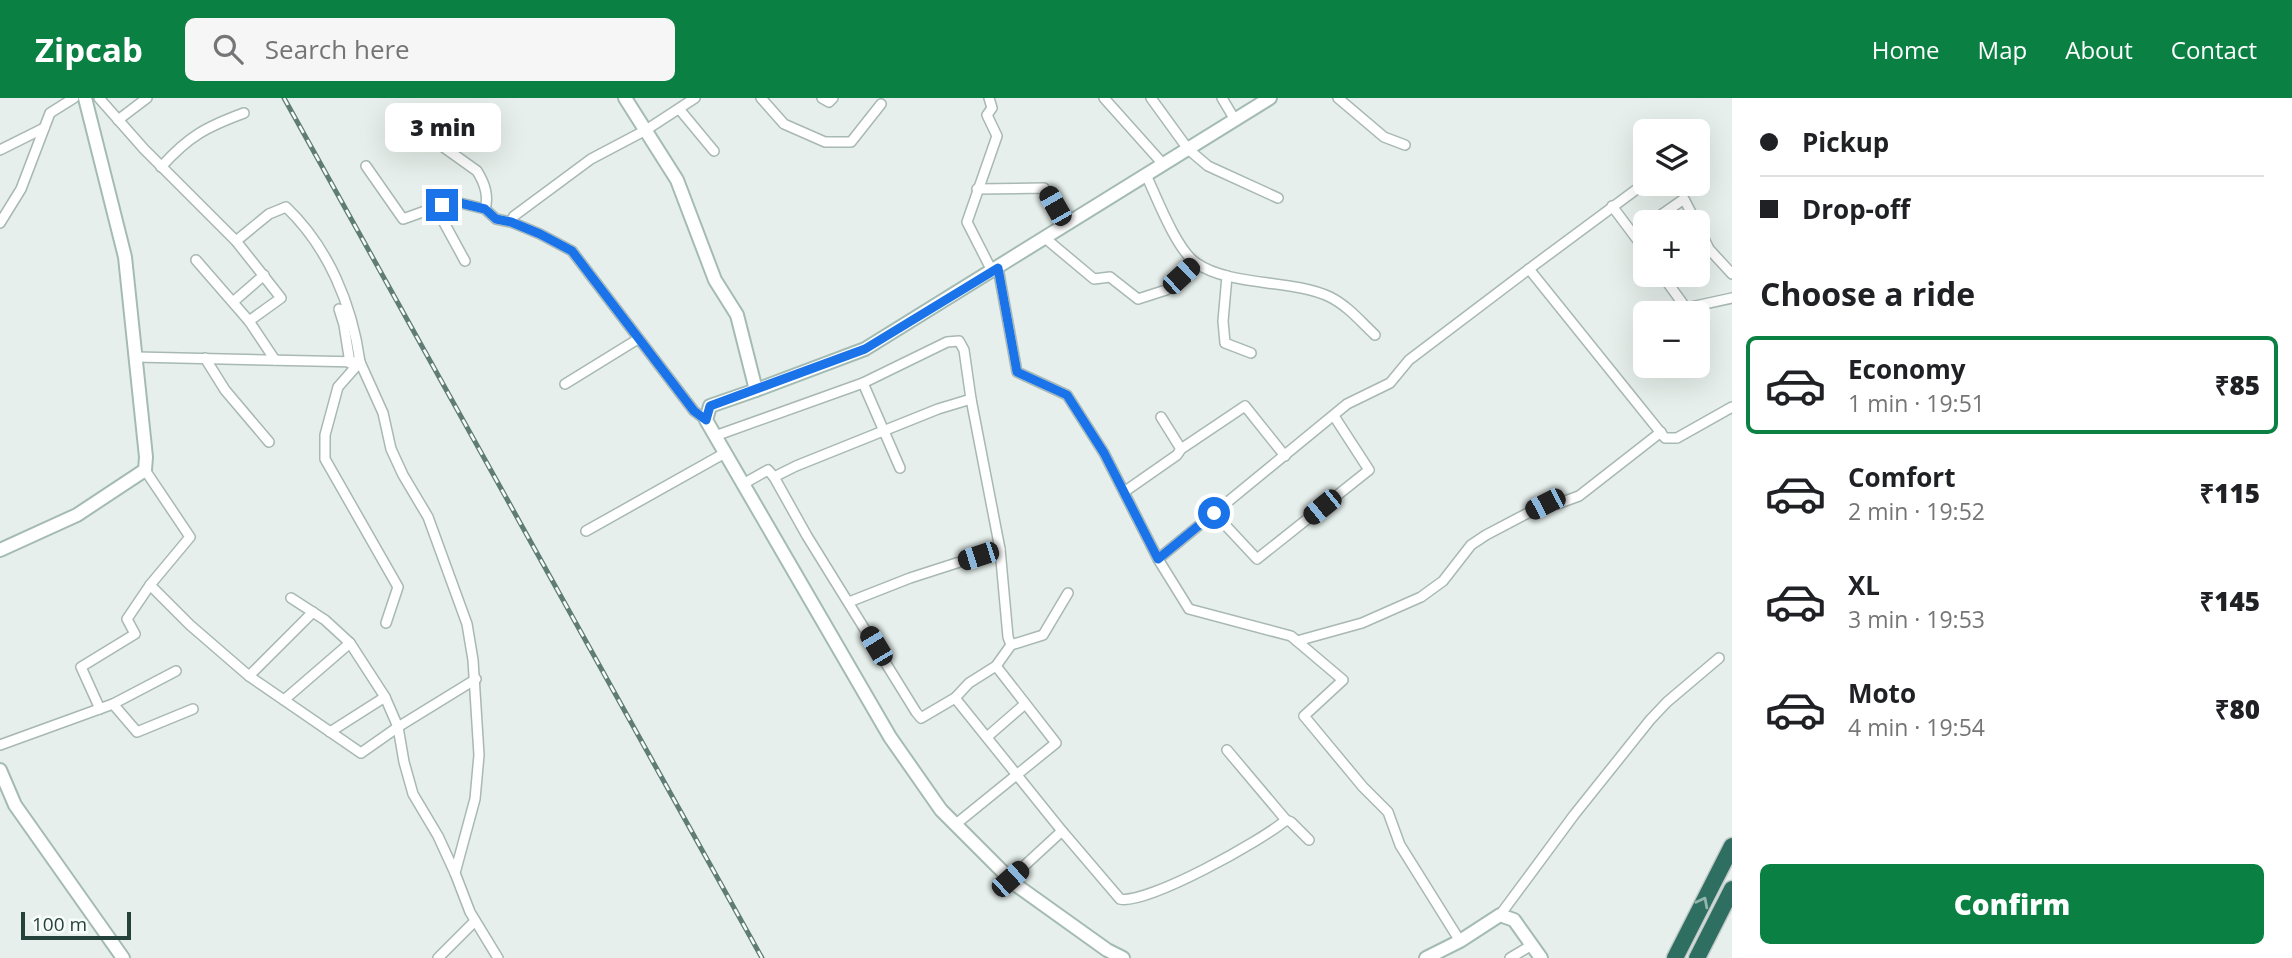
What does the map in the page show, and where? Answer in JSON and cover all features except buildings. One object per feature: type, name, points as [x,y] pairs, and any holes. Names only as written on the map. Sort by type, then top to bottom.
[{"type":"highway","points":[[1675,958],[1732,846]]},
{"type":"highway","points":[[1697,958],[1732,890]]},
{"type":"street","points":[[0,223],[21,189],[50,113],[74,98]]},
{"type":"street","points":[[85,98],[125,257],[146,464],[190,537],[150,585],[127,619],[135,634],[81,667],[100,709]]},
{"type":"street","points":[[99,98],[161,167],[236,241],[281,298],[249,321]]},
{"type":"street","points":[[118,120],[148,98]]},
{"type":"street","points":[[625,98],[677,180],[715,280],[737,315],[756,390]]},
{"type":"street","points":[[511,222],[514,216],[591,159],[646,130],[695,98]]},
{"type":"street","points":[[761,98],[784,124],[825,142],[851,142],[881,104]]},
{"type":"street","points":[[822,98],[828,102],[833,98]]},
{"type":"street","points":[[989,98],[992,108],[988,114],[997,136],[967,222],[995,269],[1017,372],[1067,395],[1104,453],[1158,559],[1189,609],[1291,636],[1343,680],[1304,716],[1388,813],[1400,845],[1460,941]]},
{"type":"street","points":[[1104,98],[1163,164]]},
{"type":"street","points":[[1151,98],[1188,149],[1208,166],[1278,198]]},
{"type":"street","points":[[1222,98],[1235,120]]},
{"type":"street","points":[[706,420],[710,406],[865,349],[1270,98]]},
{"type":"street","points":[[1338,98],[1384,137],[1405,145]]},
{"type":"street","points":[[680,110],[714,151]]},
{"type":"street","points":[[393,111],[477,170],[484,182],[487,204],[485,209]]},
{"type":"street","points":[[161,167],[181,145],[206,127],[244,113]]},
{"type":"street","points":[[0,150],[44,128]]},
{"type":"street","points":[[366,166],[402,219],[442,205],[460,203],[485,209],[496,219],[540,234],[572,251],[694,411],[706,420],[890,737],[942,810],[1010,879],[1107,950],[1123,958]]},
{"type":"street","points":[[1146,176],[1181,247],[1196,263],[1227,276],[1328,296],[1344,306],[1375,335]]},
{"type":"street","points":[[977,188],[1044,188],[1066,225]]},
{"type":"street","points":[[1158,559],[1348,404],[1390,383],[1409,360],[1633,191]]},
{"type":"street","points":[[1668,210],[1684,199],[1690,210]]},
{"type":"street","points":[[1612,206],[1633,233]]},
{"type":"street","points":[[236,241],[269,214],[286,207],[300,220],[326,259],[343,293],[357,342],[355,362],[338,387],[326,435],[325,459],[398,587],[386,623]]},
{"type":"street","points":[[436,208],[465,261]]},
{"type":"street","points":[[1045,238],[1094,279],[1110,277],[1138,299],[1166,290],[1196,263]]},
{"type":"street","points":[[1710,250],[1732,274]]},
{"type":"street","points":[[196,260],[249,321],[275,360]]},
{"type":"street","points":[[1529,269],[1665,438],[1677,438],[1732,407]]},
{"type":"street","points":[[233,302],[264,275]]},
{"type":"street","points":[[1227,276],[1223,321],[1225,343],[1251,354]]},
{"type":"street","points":[[1671,287],[1686,308],[1732,298]]},
{"type":"street","points":[[339,309],[355,362],[383,413],[391,449],[403,475],[428,517],[467,624],[475,679],[480,755],[475,799],[455,873]]},
{"type":"street","points":[[565,384],[638,340]]},
{"type":"street","points":[[715,436],[863,383],[947,342],[959,341],[964,350],[1000,549],[1011,645]]},
{"type":"street","points":[[136,357],[355,362]]},
{"type":"street","points":[[205,358],[225,390],[269,442]]},
{"type":"street","points":[[863,383],[900,468]]},
{"type":"street","points":[[775,477],[826,453],[971,399]]},
{"type":"street","points":[[1124,492],[1245,406],[1285,456]]},
{"type":"street","points":[[1214,513],[1256,559],[1368,470],[1334,415]]},
{"type":"street","points":[[1161,417],[1181,449]]},
{"type":"street","points":[[1297,641],[1362,623],[1421,597],[1443,581],[1471,545],[1486,534],[1545,504],[1557,504],[1579,496],[1661,432]]},
{"type":"street","points":[[586,531],[725,453]]},
{"type":"street","points":[[0,550],[77,514],[146,464]]},
{"type":"street","points":[[743,484],[749,478],[768,470],[775,477],[807,536],[921,718],[955,698],[969,683],[996,666],[1011,645],[1043,635],[1068,593]]},
{"type":"street","points":[[849,602],[910,578],[1000,549]]},
{"type":"street","points":[[150,585],[190,625],[249,676],[361,753],[475,679]]},
{"type":"street","points":[[291,598],[313,612],[350,643],[385,697],[398,727],[413,794],[438,836],[470,912],[498,958]]},
{"type":"street","points":[[249,676],[313,612]]},
{"type":"street","points":[[284,700],[350,643]]},
{"type":"street","points":[[1426,958],[1460,941],[1500,915],[1650,720],[1719,658]]},
{"type":"street","points":[[956,824],[1056,743],[996,666]]},
{"type":"street","points":[[0,745],[113,704],[176,671]]},
{"type":"street","points":[[330,732],[385,697]]},
{"type":"street","points":[[955,698],[1120,899],[1129,901],[1174,886],[1178,881],[1217,862],[1286,820]]},
{"type":"street","points":[[113,704],[137,732],[194,709]]},
{"type":"street","points":[[987,737],[1025,704]]},
{"type":"street","points":[[1227,750],[1286,820],[1292,822],[1309,840]]},
{"type":"street","points":[[0,770],[15,805],[123,958]]},
{"type":"street","points":[[1010,879],[1062,831]]},
{"type":"street","points":[[1500,915],[1514,920],[1541,958]]},
{"type":"street","points":[[438,958],[475,921]]},
{"type":"street","points":[[1510,958],[1532,945]]},
{"type":"railway","points":[[284,98],[762,958]]},
{"type":"route","points":[[442,205],[460,203],[485,209],[496,219],[540,234],[572,251],[694,411],[706,420],[710,406],[865,349],[998,268],[1017,372],[1067,395],[1104,453],[1158,559],[1214,513]]}]
